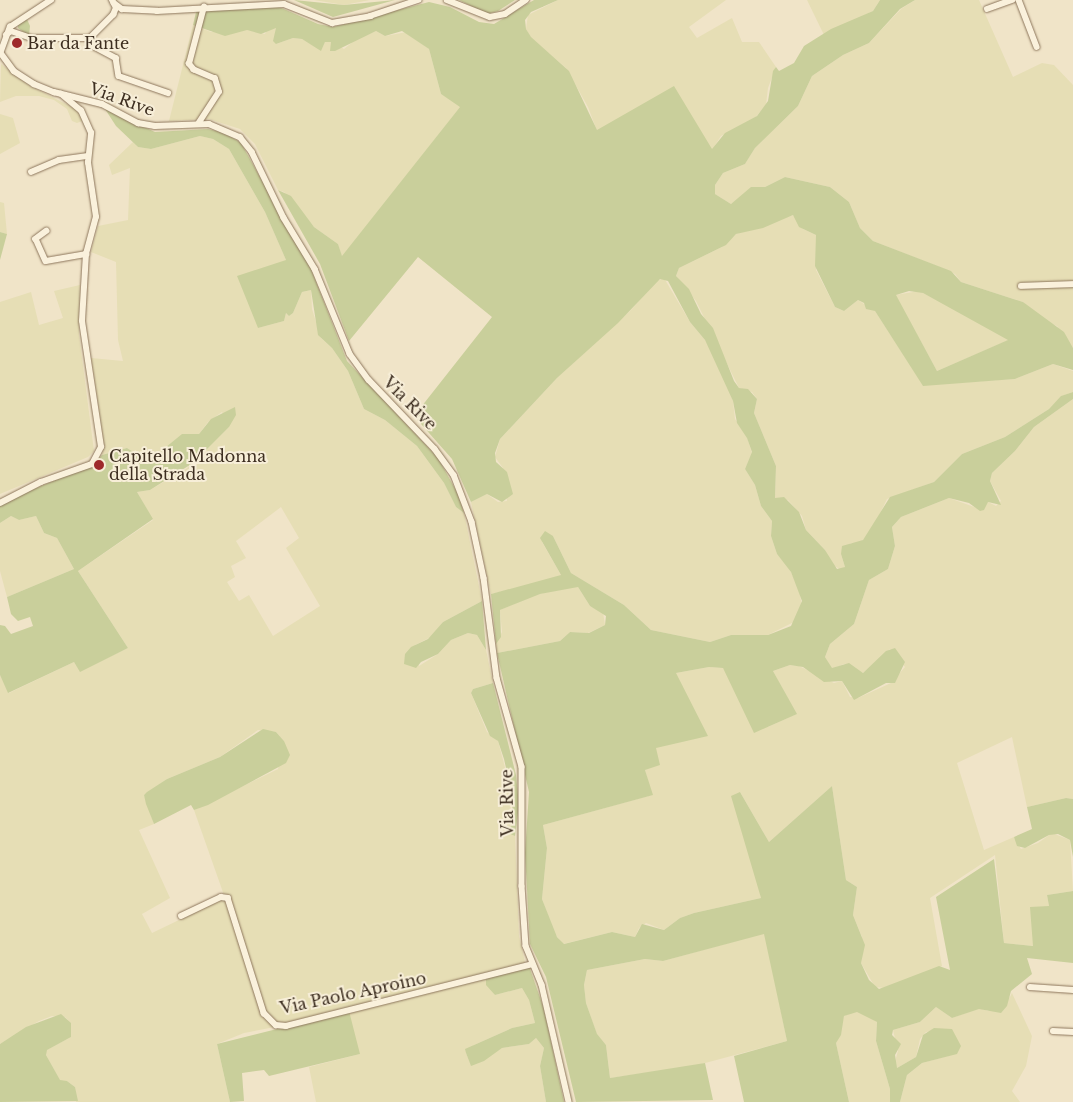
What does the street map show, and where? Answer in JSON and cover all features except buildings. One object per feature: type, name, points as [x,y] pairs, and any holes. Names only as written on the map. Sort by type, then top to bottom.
[{"type":"street","points":[[1,57],[6,34],[17,21],[51,0]]},
{"type":"street","points":[[6,34],[11,31],[20,35],[64,40],[90,38],[115,6],[157,11],[284,4],[332,23],[370,16],[418,0]]},
{"type":"street","points":[[448,0],[490,17],[505,14],[526,0]]},
{"type":"street","points":[[987,9],[1012,0]]},
{"type":"street","points":[[1019,0],[1037,47]]},
{"type":"street","points":[[198,124],[219,92],[216,79],[194,70],[189,64],[204,7]]},
{"type":"street","points":[[17,21],[20,35]]},
{"type":"street","points":[[90,38],[95,47],[116,58],[119,76],[168,93]]},
{"type":"street","name":"Via Rive","points":[[1,57],[27,80],[61,94],[102,104],[138,123],[155,126],[198,124],[222,127],[247,144],[284,218],[315,269],[350,354],[369,380],[448,464],[467,505],[484,578],[497,678],[523,776],[522,886],[525,940],[546,1000],[569,1102]]},
{"type":"street","points":[[0,503],[42,482],[86,468],[100,454],[83,327],[86,254],[96,217],[88,156],[89,126],[81,111],[61,94]]},
{"type":"street","points":[[31,172],[59,160],[88,156]]},
{"type":"street","points":[[47,231],[36,239],[46,261],[86,254]]},
{"type":"street","points":[[1020,286],[1073,284]]},
{"type":"street","name":"Via Paolo Aproino","points":[[181,916],[221,897],[228,898],[264,1013],[276,1025],[286,1026],[533,965]]},
{"type":"street","points":[[1030,987],[1073,990]]},
{"type":"street","points":[[1053,1031],[1073,1032]]},
{"type":"shaded area","points":[[314,0],[370,0],[344,5]]},
{"type":"shaded area","points":[[558,0],[726,0],[689,27],[697,38],[732,18],[742,42],[759,42],[776,67],[768,88],[766,105],[754,119],[721,136],[712,150],[597,131],[588,107],[566,68],[531,38],[526,29],[528,15]]},
{"type":"shaded area","points":[[807,0],[880,0],[873,11],[824,35]]},
{"type":"shaded area","points":[[915,0],[979,0],[1013,77],[1042,63],[1054,65],[1073,85],[1073,348],[1057,326],[1043,320],[1023,302],[961,282],[955,274],[873,241],[860,228],[849,202],[830,187],[785,177],[765,187],[756,187],[731,204],[715,194],[715,185],[723,173],[745,164],[755,148],[798,106],[812,76],[843,55],[869,43],[901,9]]},
{"type":"shaded area","points":[[193,25],[211,32],[247,30],[265,34],[267,29],[276,28],[276,44],[293,38],[302,39],[321,50],[325,42],[332,42],[344,49],[355,40],[376,31],[385,36],[407,32],[429,49],[441,94],[461,106],[342,257],[338,244],[314,227],[284,192],[278,190],[255,144],[240,129],[209,119],[169,121]]},
{"type":"shaded area","points":[[1,64],[30,86],[76,109],[85,120],[77,123],[72,121],[67,109],[54,100],[39,96],[16,96],[0,102]]},
{"type":"shaded area","points":[[0,114],[13,118],[20,143],[0,154]]},
{"type":"shaded area","points":[[200,136],[213,139],[229,149],[265,212],[286,260],[258,328],[284,321],[286,313],[289,316],[293,313],[302,292],[311,290],[312,309],[321,338],[332,348],[348,371],[364,409],[385,420],[417,446],[444,483],[456,507],[464,513],[482,601],[443,622],[431,637],[415,645],[419,666],[438,654],[451,640],[468,633],[477,635],[486,650],[493,683],[473,689],[471,693],[487,732],[498,741],[511,790],[510,834],[515,836],[519,936],[525,962],[524,966],[465,982],[486,979],[495,995],[522,988],[529,1000],[535,1023],[512,1028],[474,1045],[466,1053],[471,1065],[502,1048],[529,1044],[536,1038],[544,1048],[540,1066],[546,1102],[316,1102],[309,1067],[360,1054],[306,1021],[244,1033],[217,1044],[230,1102],[76,1102],[75,1087],[67,1081],[60,1081],[46,1055],[46,1050],[71,1037],[68,1020],[65,1017],[52,1016],[39,1021],[0,1044],[0,675],[9,693],[74,662],[80,671],[128,648],[78,571],[153,520],[137,492],[150,490],[186,469],[229,427],[222,412],[208,422],[199,434],[186,434],[160,452],[138,455],[127,448],[102,455],[104,446],[91,358],[123,361],[118,340],[116,262],[91,252],[98,226],[128,220],[130,168],[112,175],[109,165],[133,142],[138,147],[151,149]],"holes":[[[281,507],[299,538],[286,548],[320,606],[273,636],[249,595],[239,601],[227,582],[235,577],[231,566],[246,558],[236,541]],[[258,730],[276,732],[284,741],[278,769],[194,810],[225,898],[152,933],[142,914],[170,898],[139,830],[154,824],[144,795],[167,779],[220,757]]]},
{"type":"shaded area","points":[[0,202],[4,203],[7,234],[0,232]]},
{"type":"shaded area","points":[[793,215],[803,229],[816,235],[816,270],[835,307],[844,311],[858,300],[875,311],[923,385],[1015,379],[1053,364],[1073,371],[1073,392],[1062,396],[1049,409],[1005,437],[962,454],[934,482],[887,499],[872,530],[860,543],[851,543],[841,554],[845,567],[841,570],[830,563],[825,550],[806,530],[802,516],[788,500],[775,499],[776,466],[754,413],[757,399],[752,392],[739,388],[696,301],[676,276],[679,268],[722,247],[736,234]]},
{"type":"shaded area","points":[[664,278],[690,322],[705,340],[723,373],[733,401],[735,419],[746,434],[752,453],[745,469],[755,485],[761,506],[772,521],[771,536],[777,554],[789,568],[799,589],[802,606],[794,622],[768,635],[731,635],[710,642],[651,630],[624,605],[571,573],[553,536],[542,542],[561,575],[558,578],[491,594],[471,502],[487,494],[498,502],[507,501],[503,468],[495,457],[500,439],[557,378],[631,310],[656,281]]},
{"type":"shaded area","points":[[80,285],[79,335],[94,451],[88,457],[0,494],[0,302],[31,292],[39,325],[63,318],[54,291]]},
{"type":"shaded area","points":[[919,291],[973,318],[1009,340],[937,371],[895,295]]},
{"type":"shaded area","points":[[1073,399],[1073,799],[1066,798],[1027,807],[1012,737],[957,763],[984,850],[1014,837],[1021,849],[1038,843],[1052,833],[1070,840],[1073,891],[1047,895],[1049,906],[1034,946],[1004,943],[995,855],[930,898],[942,966],[884,988],[875,987],[861,963],[862,937],[853,915],[857,887],[846,880],[832,786],[769,842],[740,792],[761,898],[694,913],[680,918],[664,930],[646,923],[639,928],[635,937],[612,932],[563,944],[555,934],[542,899],[547,848],[543,825],[652,795],[645,770],[656,748],[676,673],[709,667],[723,668],[768,727],[796,714],[773,671],[790,665],[799,666],[834,683],[842,681],[850,697],[858,698],[891,683],[905,667],[890,649],[863,673],[844,664],[832,669],[825,657],[830,644],[854,624],[869,580],[888,569],[895,546],[892,527],[901,517],[949,498],[977,508],[988,502],[996,506],[1001,501],[990,481],[992,473],[1015,451],[1034,427]]},
{"type":"shaded area","points":[[11,516],[19,520],[36,516],[44,533],[57,538],[74,569],[7,597],[0,571],[0,523]]},
{"type":"shaded area","points":[[569,587],[578,587],[590,606],[603,612],[605,625],[588,633],[570,632],[560,641],[497,653],[496,644],[502,632],[500,610],[535,595]]},
{"type":"shaded area","points":[[765,933],[787,1041],[694,1066],[610,1078],[606,1045],[597,1035],[586,1003],[584,985],[587,970],[645,959],[663,961]]},
{"type":"shaded area","points":[[1012,993],[1032,1036],[1026,1066],[1012,1091],[1020,1102],[900,1102],[907,1075],[922,1063],[948,1056],[952,1029],[926,1032],[920,1039],[916,1057],[897,1068],[894,1065],[898,1051],[893,1030],[920,1022],[936,1007],[952,1018],[979,1008],[988,1011],[1010,997]]},
{"type":"shaded area","points":[[853,1012],[862,1012],[877,1022],[876,1041],[890,1089],[890,1102],[849,1102],[836,1043],[844,1016]]},
{"type":"green space","points":[[294,0],[344,5],[395,0],[333,17]]},
{"type":"green space","points":[[459,0],[515,0],[498,11],[487,14]]},
{"type":"green space","points":[[534,0],[558,0],[531,12],[525,20],[526,29],[531,37],[569,71],[597,130],[674,86],[712,149],[725,133],[757,116],[768,101],[773,71],[776,67],[779,71],[794,63],[804,46],[831,29],[873,11],[880,0],[915,0],[900,9],[869,43],[843,55],[812,76],[798,106],[755,148],[745,164],[723,173],[715,185],[715,194],[731,204],[751,187],[765,187],[785,177],[830,187],[849,202],[860,228],[873,241],[951,271],[961,282],[1023,302],[1064,332],[1073,348],[1073,370],[1053,364],[1015,379],[923,386],[875,311],[866,309],[864,303],[858,300],[844,311],[835,307],[815,266],[816,235],[799,227],[793,215],[763,228],[736,234],[726,245],[679,268],[676,276],[689,289],[701,314],[713,328],[734,381],[739,388],[748,389],[757,399],[754,413],[776,466],[775,498],[784,497],[799,512],[806,530],[825,550],[837,569],[845,567],[841,554],[842,546],[863,540],[890,497],[934,482],[962,454],[1005,437],[1049,409],[1061,396],[1073,392],[1073,399],[1034,427],[1015,451],[992,473],[990,481],[1001,505],[988,502],[984,510],[980,511],[969,503],[949,498],[901,517],[892,527],[895,546],[888,569],[869,580],[854,624],[830,644],[825,657],[832,668],[849,663],[863,673],[886,651],[895,648],[905,662],[895,683],[886,683],[854,700],[842,681],[824,682],[803,667],[790,665],[773,671],[797,714],[754,733],[723,668],[709,667],[676,673],[708,736],[656,748],[660,765],[645,770],[653,795],[543,825],[547,848],[542,899],[557,937],[564,944],[612,932],[635,937],[642,924],[664,930],[680,918],[694,913],[761,898],[731,796],[740,792],[769,842],[832,786],[846,880],[857,887],[853,915],[865,945],[861,963],[869,980],[879,989],[939,966],[950,970],[936,897],[994,859],[1004,943],[1033,946],[1030,907],[1049,906],[1047,895],[1073,891],[1073,963],[1027,958],[1032,974],[1011,991],[1007,1006],[1001,1013],[979,1009],[952,1018],[936,1007],[920,1022],[893,1030],[892,1035],[901,1044],[895,1055],[897,1068],[916,1057],[923,1035],[934,1028],[952,1029],[961,1046],[957,1054],[922,1063],[907,1075],[900,1102],[890,1102],[890,1089],[876,1041],[877,1022],[857,1012],[844,1016],[841,1035],[836,1043],[849,1102],[744,1102],[734,1056],[787,1041],[764,934],[663,961],[645,959],[587,970],[584,985],[586,1003],[597,1034],[606,1045],[610,1078],[705,1063],[713,1100],[576,1102],[546,977],[530,944],[525,853],[529,792],[497,653],[560,641],[570,632],[589,633],[605,625],[606,616],[590,606],[578,587],[540,594],[500,610],[501,637],[496,644],[491,594],[561,575],[540,538],[545,531],[553,536],[571,573],[624,605],[651,630],[710,642],[731,635],[768,635],[791,626],[802,601],[791,572],[777,554],[771,536],[772,521],[761,506],[755,485],[745,469],[752,452],[747,438],[737,423],[733,401],[705,340],[690,322],[668,281],[660,279],[618,323],[557,378],[500,439],[495,453],[496,462],[507,472],[513,494],[502,502],[487,494],[471,502],[452,459],[414,416],[492,317],[418,257],[349,341],[320,264],[278,190],[291,196],[314,227],[338,244],[342,256],[460,107],[441,94],[429,49],[402,31],[385,36],[376,31],[335,51],[330,51],[331,42],[325,42],[321,51],[302,39],[293,38],[276,44],[273,41],[276,28],[261,34],[247,30],[225,36],[193,25],[196,12],[277,6],[318,24],[333,27],[429,2],[450,7],[479,22],[494,24]],"holes":[[[909,291],[923,293],[1008,340],[937,371],[896,295]]]},
{"type":"green space","points":[[26,17],[30,26],[29,36],[18,28],[18,23]]},
{"type":"green space","points":[[105,109],[155,132],[208,129],[225,133],[241,143],[311,269],[347,361],[438,458],[458,494],[464,513],[456,507],[444,483],[417,446],[385,420],[364,409],[348,371],[332,348],[318,335],[311,290],[302,292],[293,313],[289,316],[286,313],[284,321],[258,328],[237,276],[286,260],[265,212],[229,149],[213,139],[200,136],[151,149],[138,147],[116,126]]},
{"type":"green space","points":[[0,232],[7,234],[0,260]]},
{"type":"green space","points":[[235,407],[236,415],[229,427],[193,463],[150,490],[137,492],[153,519],[78,571],[128,648],[80,672],[74,662],[8,693],[0,675],[0,625],[5,626],[11,634],[33,626],[30,617],[18,621],[11,614],[7,597],[74,569],[57,538],[44,533],[36,516],[19,520],[11,516],[0,523],[0,503],[92,465],[102,455],[127,448],[138,455],[160,452],[182,434],[199,434],[211,419]]},
{"type":"green space","points":[[482,601],[486,650],[477,635],[468,633],[451,640],[438,654],[421,662],[416,668],[404,664],[405,654],[411,647],[428,639],[443,622]]},
{"type":"green space","points":[[493,683],[516,775],[519,805],[515,836],[510,834],[513,799],[504,759],[498,741],[490,736],[471,693],[473,689]]},
{"type":"green space","points":[[263,729],[276,732],[284,741],[290,755],[286,763],[208,805],[194,810],[191,805],[154,824],[144,795],[147,792],[167,779],[220,757]]},
{"type":"green space","points":[[1066,798],[1073,799],[1073,857],[1070,840],[1058,834],[1049,835],[1025,848],[1017,846],[1014,837],[1032,829],[1027,807]]},
{"type":"green space","points":[[529,966],[544,1009],[564,1102],[546,1102],[540,1066],[544,1048],[536,1038],[529,1044],[502,1048],[484,1061],[471,1066],[466,1053],[465,1049],[512,1028],[535,1023],[529,1000],[522,988],[495,995],[486,985],[486,979]]},
{"type":"green space","points":[[349,1011],[360,1054],[269,1076],[264,1070],[242,1073],[244,1101],[230,1102],[217,1044]]},
{"type":"green space","points":[[61,1014],[71,1023],[71,1037],[47,1050],[46,1055],[60,1080],[67,1081],[75,1087],[78,1101],[0,1102],[0,1044],[26,1027]]},
{"type":"place","name":"Bar da Fante","points":[[17,43]]},
{"type":"place","name":"Capitello Madonna della Strada","points":[[99,465]]}]
